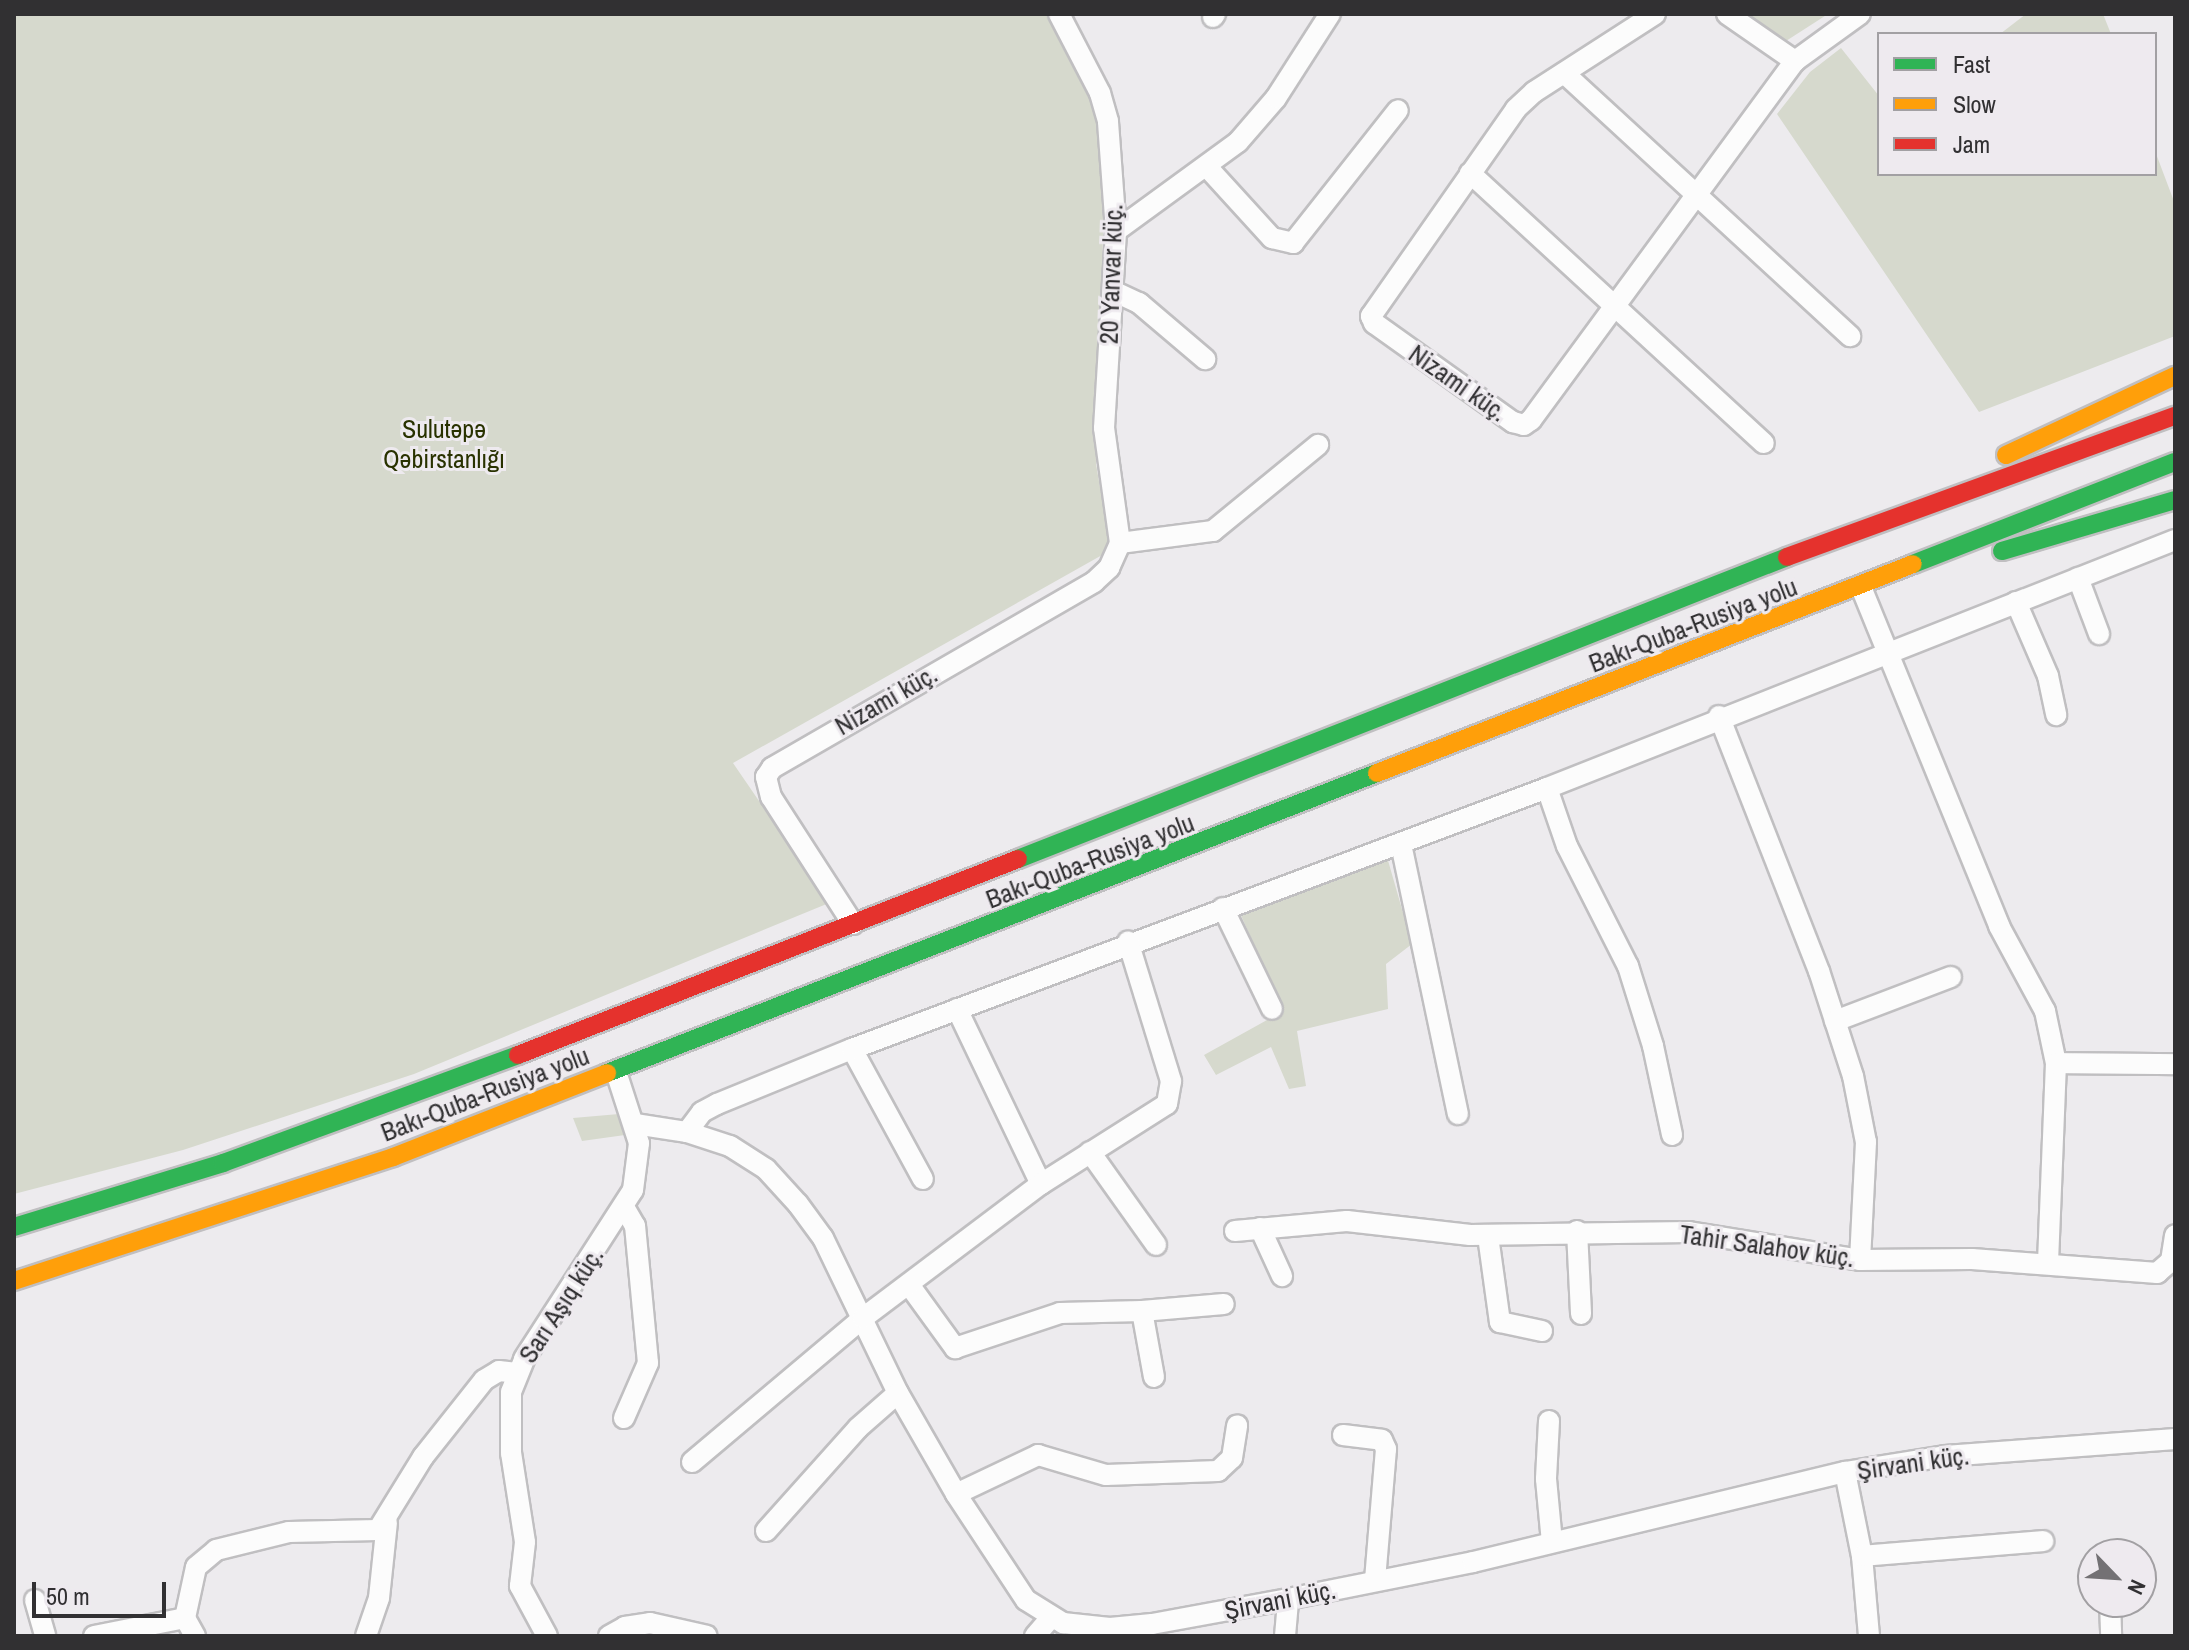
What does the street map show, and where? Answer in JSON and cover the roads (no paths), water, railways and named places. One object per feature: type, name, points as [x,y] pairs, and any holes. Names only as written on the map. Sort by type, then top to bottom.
[{"type":"highway","points":[[1842,536],[2175,376]]},
{"type":"highway","name":"Bakı-Quba-Rusiya yolu","points":[[14,1227],[223,1163],[853,924],[1842,536],[2175,416]]},
{"type":"highway","name":"Bakı-Quba-Rusiya yolu","points":[[14,1281],[266,1202],[616,1072],[2175,462]]},
{"type":"highway","points":[[1861,587],[2070,534],[2175,500]]},
{"type":"street","name":"20 Yanvar küç.","points":[[1059,14],[1105,107],[1116,231],[1105,458],[1120,543]]},
{"type":"street","points":[[1116,231],[1208,168],[1276,98],[1330,14]]},
{"type":"street","name":"Nizami küç.","points":[[1655,14],[1564,73],[1516,109],[1375,304],[1374,323],[1513,422],[1524,425],[1795,61],[1860,14]]},
{"type":"street","points":[[1727,14],[1795,61]]},
{"type":"street","points":[[1564,73],[1850,336]]},
{"type":"street","points":[[1208,168],[1272,238],[1293,243],[1398,110]]},
{"type":"street","points":[[1470,173],[1615,302],[1764,443]]},
{"type":"street","points":[[1113,291],[1139,303],[1205,359]]},
{"type":"street","points":[[1120,543],[1213,531],[1318,445]]},
{"type":"street","points":[[687,1132],[702,1112],[717,1104],[852,1049],[1128,941],[1401,844],[1547,788],[1719,716],[2175,540]]},
{"type":"street","name":"Nizami küç.","points":[[853,924],[771,797],[766,777],[781,762],[884,700],[1102,577],[1120,543]]},
{"type":"street","points":[[2078,578],[2099,634]]},
{"type":"street","points":[[1861,587],[1999,926],[2045,1011],[2056,1063],[2048,1263]]},
{"type":"street","points":[[2016,602],[2048,676],[2056,715]]},
{"type":"street","points":[[1719,716],[1835,1021],[1866,1142],[1860,1260]]},
{"type":"street","points":[[1547,788],[1567,846],[1628,966],[1653,1046],[1672,1135]]},
{"type":"street","points":[[1401,844],[1458,1114]]},
{"type":"street","points":[[1223,908],[1272,1009]]},
{"type":"street","points":[[692,1462],[863,1318],[910,1286],[1041,1184],[1158,1113],[1172,1094],[1128,941]]},
{"type":"street","points":[[1835,1021],[1951,977]]},
{"type":"street","points":[[957,1009],[1041,1184]]},
{"type":"street","points":[[852,1049],[923,1179]]},
{"type":"street","points":[[2056,1063],[2175,1064]]},
{"type":"street","name":"Sarı Aşıq küç.","points":[[547,1636],[520,1586],[525,1534],[509,1415],[517,1373],[624,1207],[638,1174],[635,1124],[616,1072]]},
{"type":"street","points":[[635,1124],[687,1132],[747,1155],[777,1181],[823,1238],[898,1393],[956,1494],[1026,1600],[1051,1627],[1035,1636]]},
{"type":"street","points":[[1090,1152],[1156,1245]]},
{"type":"street","points":[[624,1207],[635,1226],[648,1363],[624,1418]]},
{"type":"street","name":"Tahir Salahov küç.","points":[[1235,1231],[1347,1221],[1488,1236],[1577,1231],[1689,1232],[1860,1260],[2048,1263],[2157,1273],[2171,1261],[2175,1235]]},
{"type":"street","points":[[1260,1228],[1282,1276]]},
{"type":"street","points":[[1577,1231],[1581,1314]]},
{"type":"street","points":[[1488,1236],[1500,1322],[1542,1331]]},
{"type":"street","points":[[910,1286],[955,1348],[1060,1313],[1142,1311],[1224,1304]]},
{"type":"street","points":[[1142,1311],[1154,1377]]},
{"type":"street","points":[[94,1636],[190,1627],[196,1567],[216,1550],[289,1532],[378,1530],[387,1522],[423,1457],[484,1380],[499,1371],[517,1373]]},
{"type":"street","points":[[766,1531],[858,1428],[898,1393]]},
{"type":"street","points":[[1549,1421],[1546,1479],[1552,1542]]},
{"type":"street","points":[[956,1494],[1038,1455],[1106,1475],[1218,1471],[1232,1458],[1237,1425]]},
{"type":"street","points":[[1343,1435],[1382,1440],[1386,1449],[1375,1581]]},
{"type":"street","name":"Şirvani küç.","points":[[1051,1627],[1153,1630],[1552,1542],[1845,1472],[1945,1456],[2175,1439]]},
{"type":"street","points":[[1845,1472],[1862,1556],[1869,1636]]},
{"type":"street","points":[[366,1636],[379,1598],[387,1522]]},
{"type":"street","points":[[1862,1556],[2043,1541]]},
{"type":"street","points":[[1285,1636],[1288,1599]]},
{"type":"street","points":[[35,1600],[45,1636]]},
{"type":"street","points":[[609,1636],[625,1627],[650,1623],[707,1636]]},
{"type":"park label","name":"Sulutəpə Qəbirstanlığı","points":[[444,444]]}]
